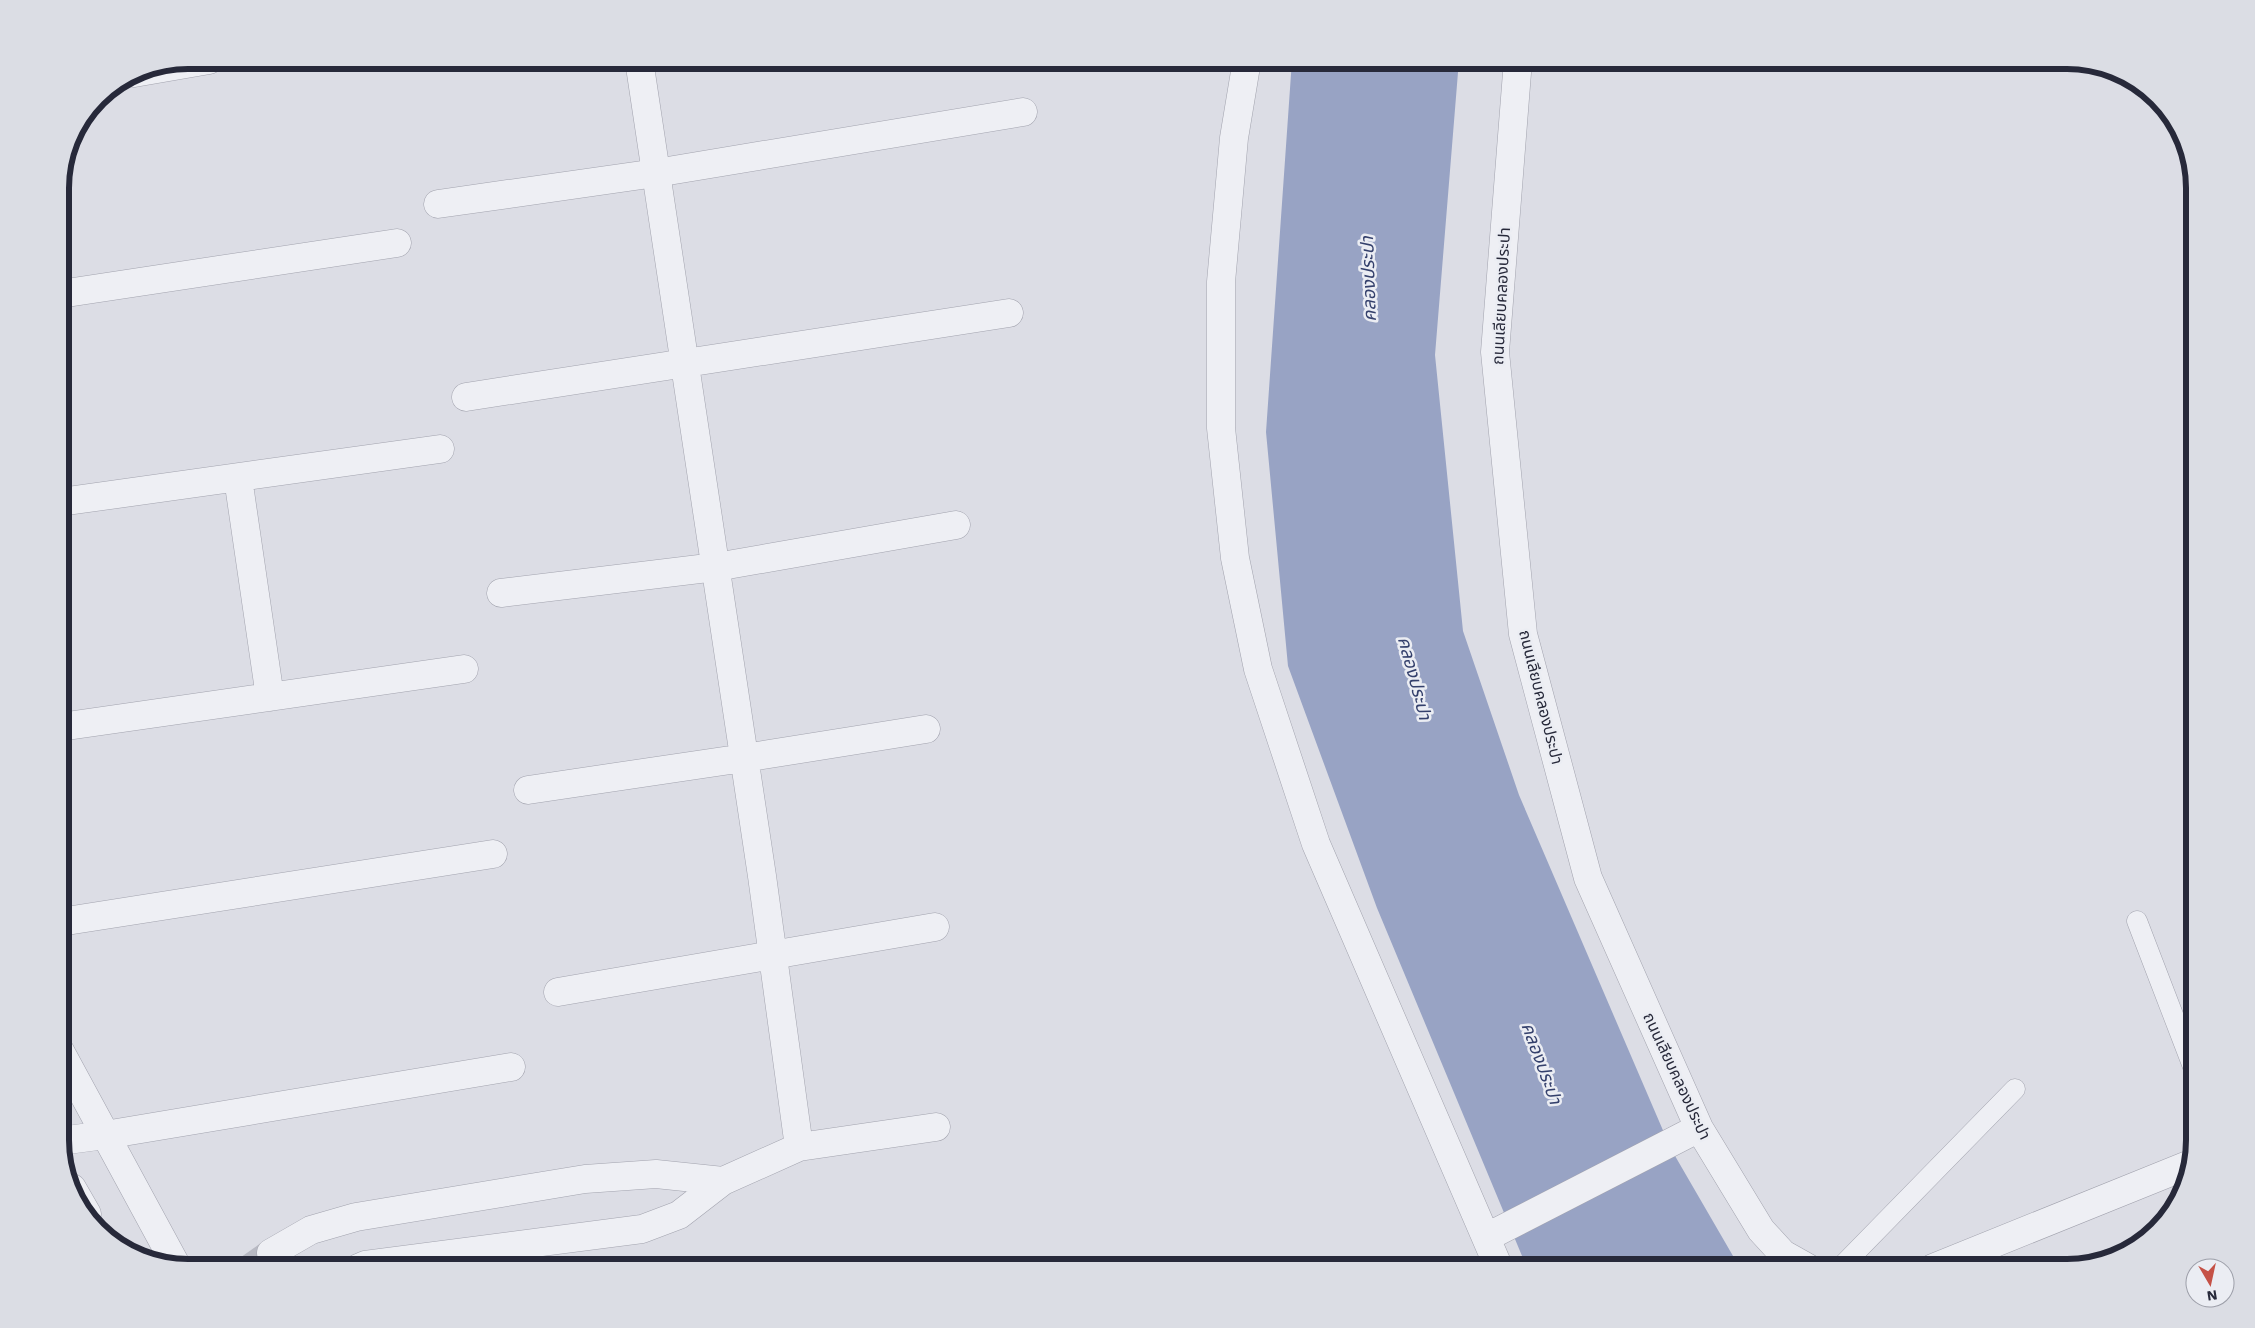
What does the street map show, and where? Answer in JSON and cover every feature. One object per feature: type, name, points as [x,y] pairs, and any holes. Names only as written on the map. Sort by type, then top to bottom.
[{"type":"street","points":[[640,69],[716,567],[799,1147]]},
{"type":"street","points":[[1246,69],[1234,138],[1221,282],[1221,428],[1236,558],[1258,669],[1316,844],[1495,1232],[1499,1259]]},
{"type":"street","name":"ถนนเลียบคลองประปา","points":[[1517,69],[1495,352],[1523,634],[1588,878],[1688,1134],[1761,1230],[1783,1254],[1792,1259]]},
{"type":"street","points":[[438,204],[656,173],[1023,112]]},
{"type":"street","points":[[69,293],[397,243]]},
{"type":"street","points":[[466,397],[685,365],[1009,313]]},
{"type":"street","points":[[69,501],[440,450]]},
{"type":"street","points":[[238,478],[270,697]]},
{"type":"street","points":[[501,593],[716,567],[956,525]]},
{"type":"street","points":[[69,727],[464,669]]},
{"type":"street","points":[[528,790],[926,729]]},
{"type":"street","points":[[69,921],[493,854]]},
{"type":"street","points":[[558,992],[935,927]]},
{"type":"street","points":[[69,1140],[511,1067]]},
{"type":"street","points":[[69,1068],[172,1258]]},
{"type":"street","points":[[411,1259],[642,1229],[679,1215],[723,1181],[799,1147],[936,1127]]},
{"type":"street","points":[[1495,1232],[1688,1134]]},
{"type":"street","points":[[1955,1259],[2183,1167]]},
{"type":"street","points":[[271,1253],[311,1230],[356,1216],[576,1181],[656,1174],[723,1181]]},
{"type":"lane","points":[[2137,921],[2186,1049]]},
{"type":"lane","points":[[1849,1259],[2015,1088]]},
{"type":"water","name":"คลองประปา","points":[[1291,69],[1458,69],[1435,355],[1463,631],[1519,795],[1671,1149],[1735,1259],[1523,1259],[1377,908],[1288,666],[1266,432]]},
{"type":"tunnel","points":[[263,1259],[271,1253]]}]
